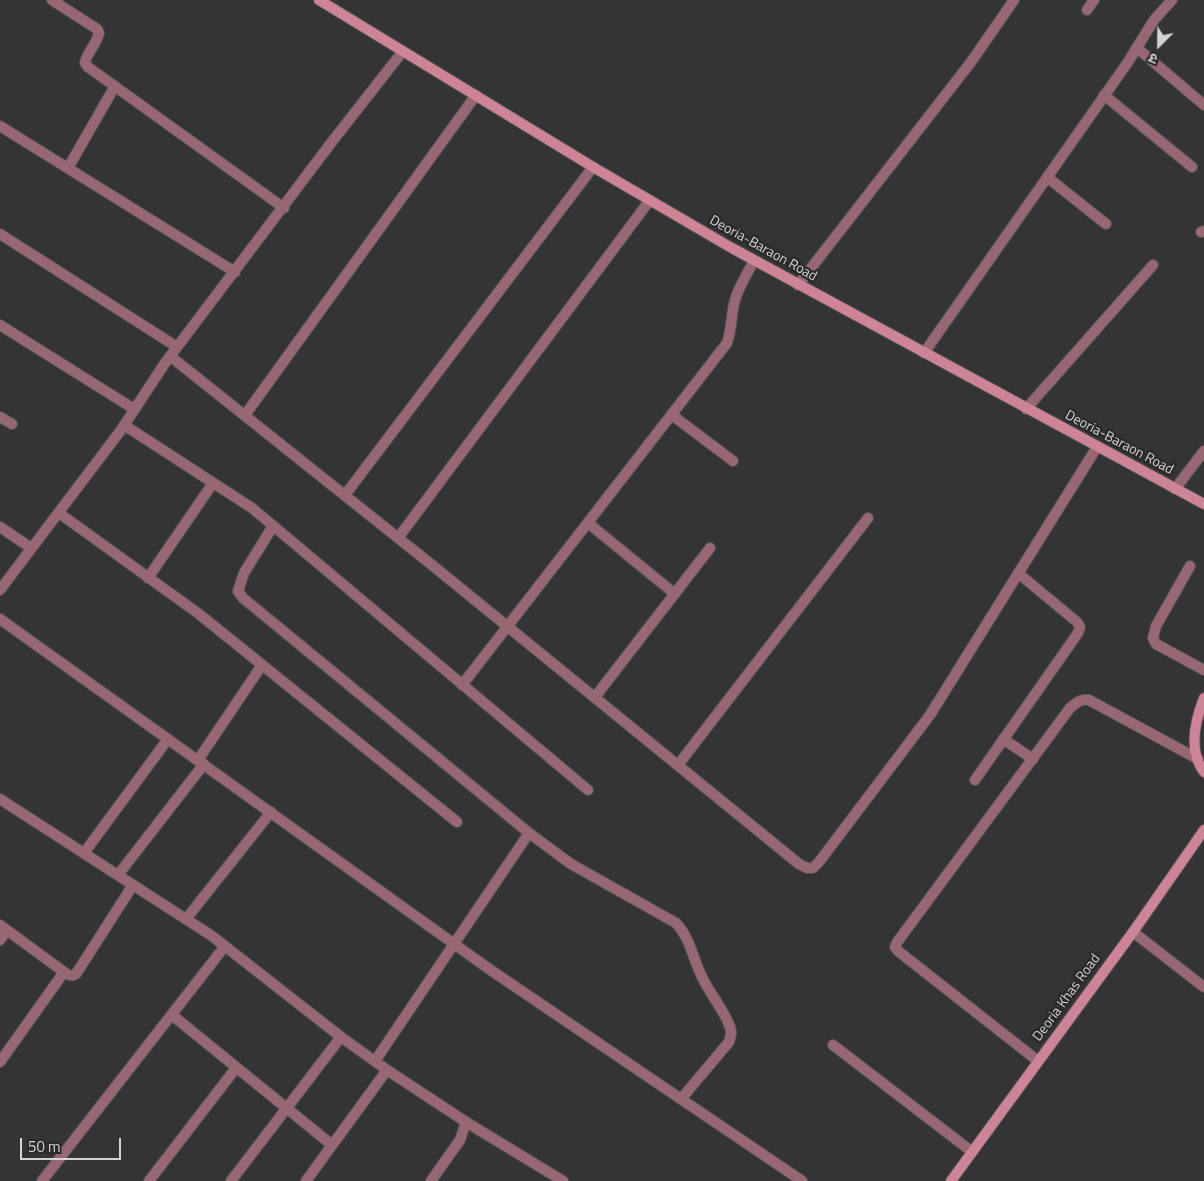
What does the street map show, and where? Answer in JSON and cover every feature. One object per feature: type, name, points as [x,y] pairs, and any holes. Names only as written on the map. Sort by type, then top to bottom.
[{"type":"street","points":[[52,0],[97,29],[99,33],[98,38],[86,57],[85,63],[88,67],[284,208]]},
{"type":"street","points":[[798,285],[965,69],[1014,0]]},
{"type":"street","points":[[1087,10],[1094,0]]},
{"type":"street","points":[[924,353],[1104,96],[1154,20],[1172,0]]},
{"type":"street","name":"Deoria-Baraon Road","points":[[326,2],[593,167],[754,260],[1204,504]]},
{"type":"street","points":[[1137,48],[1204,105]]},
{"type":"street","points":[[0,590],[124,425],[170,356],[403,51]]},
{"type":"street","points":[[68,168],[115,86]]},
{"type":"street","points":[[245,415],[476,95]]},
{"type":"street","points":[[1104,96],[1192,166]]},
{"type":"street","points":[[0,126],[235,272]]},
{"type":"street","points":[[345,495],[593,167]]},
{"type":"street","points":[[1047,177],[1106,224]]},
{"type":"street","points":[[398,538],[650,200]]},
{"type":"street","points":[[0,234],[177,347]]},
{"type":"street","points":[[462,685],[727,343],[732,331],[736,298],[754,260]]},
{"type":"street","points":[[1026,409],[1153,265]]},
{"type":"street","points":[[0,325],[134,409]]},
{"type":"street","points":[[170,356],[345,495],[799,864],[813,868],[930,714],[1097,447]]},
{"type":"street","points":[[672,415],[733,461]]},
{"type":"street","points":[[0,417],[12,424]]},
{"type":"street","points":[[124,425],[252,508],[588,790]]},
{"type":"street","points":[[1175,489],[1204,451]]},
{"type":"street","points":[[148,578],[213,483]]},
{"type":"street","points":[[59,513],[199,614],[457,822]]},
{"type":"street","points":[[678,765],[868,518]]},
{"type":"street","points":[[588,523],[675,594]]},
{"type":"street","points":[[273,526],[241,581],[238,591],[243,598],[529,833],[571,864],[676,923],[688,938],[696,966],[726,1019],[731,1029],[731,1036],[681,1099]]},
{"type":"street","points":[[0,527],[31,548]]},
{"type":"street","points":[[595,697],[710,548]]},
{"type":"street","points":[[1190,566],[1156,626],[1153,638],[1156,644],[1204,670]]},
{"type":"street","points":[[975,780],[1078,633],[1080,627],[1077,622],[1018,574]]},
{"type":"street","points":[[0,619],[492,971],[802,1181]]},
{"type":"street","points":[[118,875],[201,762],[262,665]]},
{"type":"street","points":[[1204,698],[1194,732],[1195,750],[1204,772]]},
{"type":"street","points":[[1038,1061],[895,947],[1070,708],[1078,701],[1089,700],[1198,759]]},
{"type":"street","points":[[84,853],[168,739]]},
{"type":"street","points":[[1003,739],[1033,759]]},
{"type":"street","points":[[0,799],[226,946],[341,1036],[388,1070],[466,1122],[562,1181]]},
{"type":"street","points":[[186,919],[272,812]]},
{"type":"street","name":"Deoria Khas Road","points":[[951,1181],[1133,932],[1204,830]]},
{"type":"street","points":[[375,1061],[529,833]]},
{"type":"street","points":[[0,940],[3,927],[64,972],[69,975],[76,974],[134,885]]},
{"type":"street","points":[[1133,932],[1204,987]]},
{"type":"street","points":[[42,1181],[226,946]]},
{"type":"street","points":[[0,1062],[64,972]]},
{"type":"street","points":[[172,1015],[332,1145]]},
{"type":"street","points":[[231,1181],[341,1036]]},
{"type":"street","points":[[833,1044],[972,1151]]},
{"type":"street","points":[[149,1181],[236,1068]]},
{"type":"street","points":[[306,1181],[388,1070]]},
{"type":"street","points":[[431,1181],[460,1140],[466,1122]]}]
